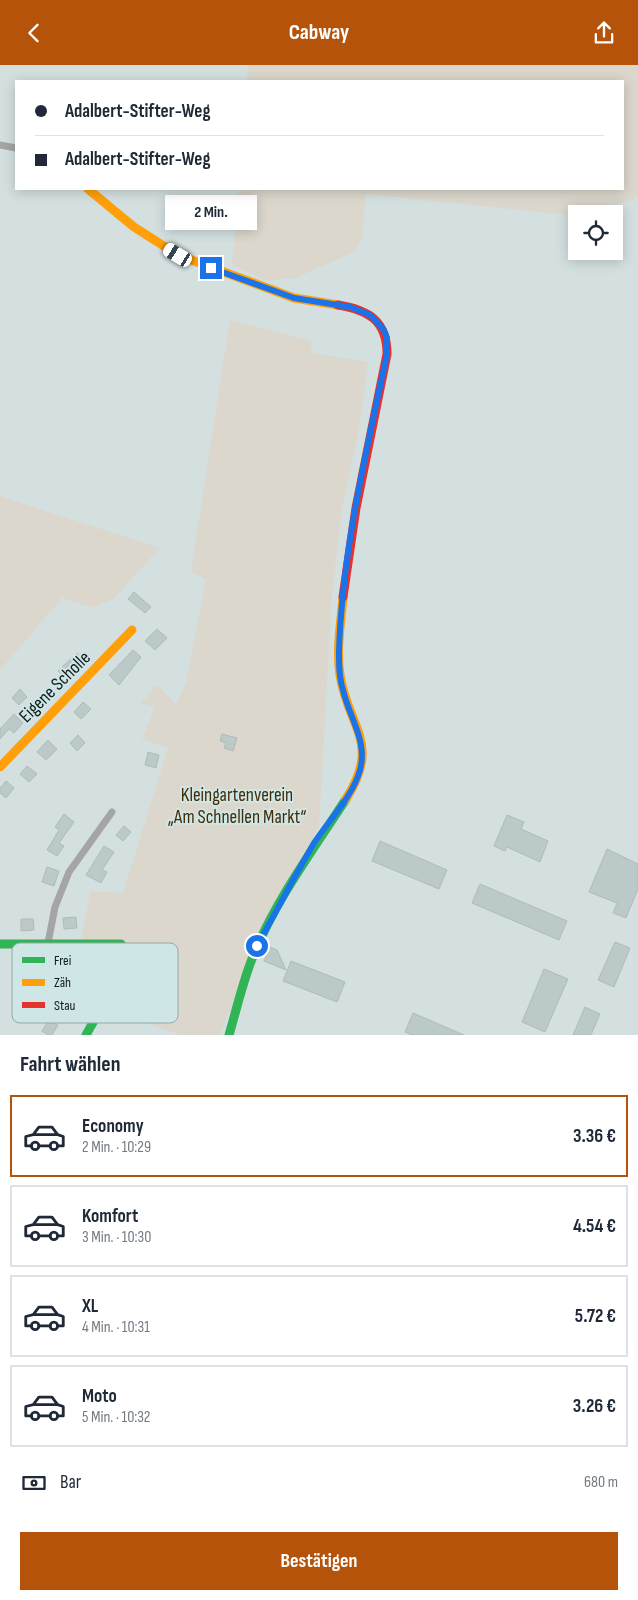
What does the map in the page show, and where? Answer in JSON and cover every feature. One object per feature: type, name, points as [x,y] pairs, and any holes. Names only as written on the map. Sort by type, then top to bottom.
[{"type":"street","points":[[0,145],[15,147]]},
{"type":"street","points":[[89,190],[134,227],[178,255],[294,298],[360,310],[378,322],[387,338],[387,354],[358,486],[351,529],[340,650],[340,680],[359,735],[363,758],[352,787],[315,843],[257,946],[229,1035]]},
{"type":"street","name":"Eigene Scholle","points":[[0,767],[132,630]]},
{"type":"street","points":[[48,943],[55,907],[69,872],[112,812]]},
{"type":"street","points":[[86,1035],[93,1023]]},
{"type":"green space","points":[[248,65],[638,65],[638,196],[631,201],[613,205],[568,205],[568,215],[366,194],[362,237],[354,252],[295,278],[266,281],[232,264],[239,190],[624,190],[624,80],[247,80]]},
{"type":"green space","name":"Kleingartenverein „Am Schnellen Markt“","points":[[230,320],[312,341],[311,353],[368,362],[359,430],[342,508],[332,594],[319,827],[257,939],[220,1035],[180,1035],[147,1023],[178,1023],[178,943],[80,943],[91,891],[123,893],[168,748],[142,739],[155,707],[141,703],[157,685],[176,705],[186,683],[206,580],[191,571]]},
{"type":"green space","points":[[0,496],[160,548],[114,598],[94,608],[62,598],[0,670]]},
{"type":"building","points":[[134,592],[151,607],[145,613],[128,599]]},
{"type":"building","points":[[157,629],[167,638],[155,650],[145,641]]},
{"type":"building","points":[[133,650],[141,657],[119,685],[109,675]]},
{"type":"building","points":[[77,653],[84,660],[66,679],[58,671]]},
{"type":"building","points":[[20,689],[27,697],[19,705],[12,698]]},
{"type":"building","points":[[83,702],[91,709],[81,719],[74,712]]},
{"type":"building","points":[[14,714],[23,723],[14,733],[9,729],[0,739],[0,729]]},
{"type":"building","points":[[222,734],[237,738],[233,751],[224,748],[226,743],[220,741]]},
{"type":"building","points":[[78,735],[85,743],[77,751],[70,743]]},
{"type":"building","points":[[48,740],[57,749],[46,760],[37,752]]},
{"type":"building","points":[[148,752],[159,755],[156,768],[145,765]]},
{"type":"building","points":[[27,766],[37,774],[29,782],[20,774]]},
{"type":"building","points":[[6,781],[14,788],[6,798],[0,793],[0,788]]},
{"type":"building","points":[[64,814],[74,822],[59,843],[64,846],[57,856],[47,850],[59,830],[55,827]]},
{"type":"building","points":[[507,815],[524,822],[521,829],[548,841],[540,862],[507,847],[505,851],[494,846]]},
{"type":"building","points":[[124,826],[131,832],[123,841],[116,835]]},
{"type":"building","points":[[380,841],[447,870],[439,889],[372,861]]},
{"type":"building","points":[[104,846],[114,852],[102,870],[107,872],[101,883],[86,875]]},
{"type":"building","points":[[607,849],[638,864],[638,889],[626,918],[613,913],[617,903],[589,892]]},
{"type":"building","points":[[47,867],[59,871],[54,886],[42,882]]},
{"type":"building","points":[[480,884],[567,921],[559,940],[472,903]]},
{"type":"building","points":[[76,917],[77,928],[64,929],[63,918]]},
{"type":"building","points":[[21,919],[33,919],[34,930],[21,931]]},
{"type":"building","points":[[615,942],[630,948],[614,987],[598,980]]},
{"type":"building","points":[[265,945],[277,950],[286,970],[264,961],[268,952],[263,949]]},
{"type":"building","points":[[291,961],[345,982],[337,1002],[283,981]]},
{"type":"building","points":[[544,969],[568,979],[545,1032],[522,1022]]},
{"type":"building","points":[[585,1007],[600,1014],[591,1035],[573,1035]]},
{"type":"building","points":[[413,1013],[464,1035],[412,1035],[405,1032]]},
{"type":"building","points":[[47,1023],[58,1025],[52,1035],[42,1031]]},
{"type":"traffic: fast","points":[[229,1035],[247,974],[263,933],[296,875],[346,799]]},
{"type":"traffic: fast","points":[[0,944],[12,944]]},
{"type":"traffic: fast","points":[[86,1035],[93,1023]]},
{"type":"traffic: slow","points":[[89,190],[134,227],[178,255],[294,298],[338,305]]},
{"type":"traffic: slow","points":[[343,597],[339,646],[340,675],[344,693],[360,735],[362,749],[361,763],[356,779],[346,799]]},
{"type":"traffic: slow","points":[[0,767],[132,630]]},
{"type":"traffic: jam","points":[[338,305],[359,310],[374,319],[384,333],[387,354],[356,508],[343,597]]},
{"type":"route","points":[[211,268],[294,298],[360,310],[378,322],[384,330],[388,346],[358,486],[344,583],[339,667],[340,680],[359,735],[363,758],[352,787],[315,843],[257,946]]}]
